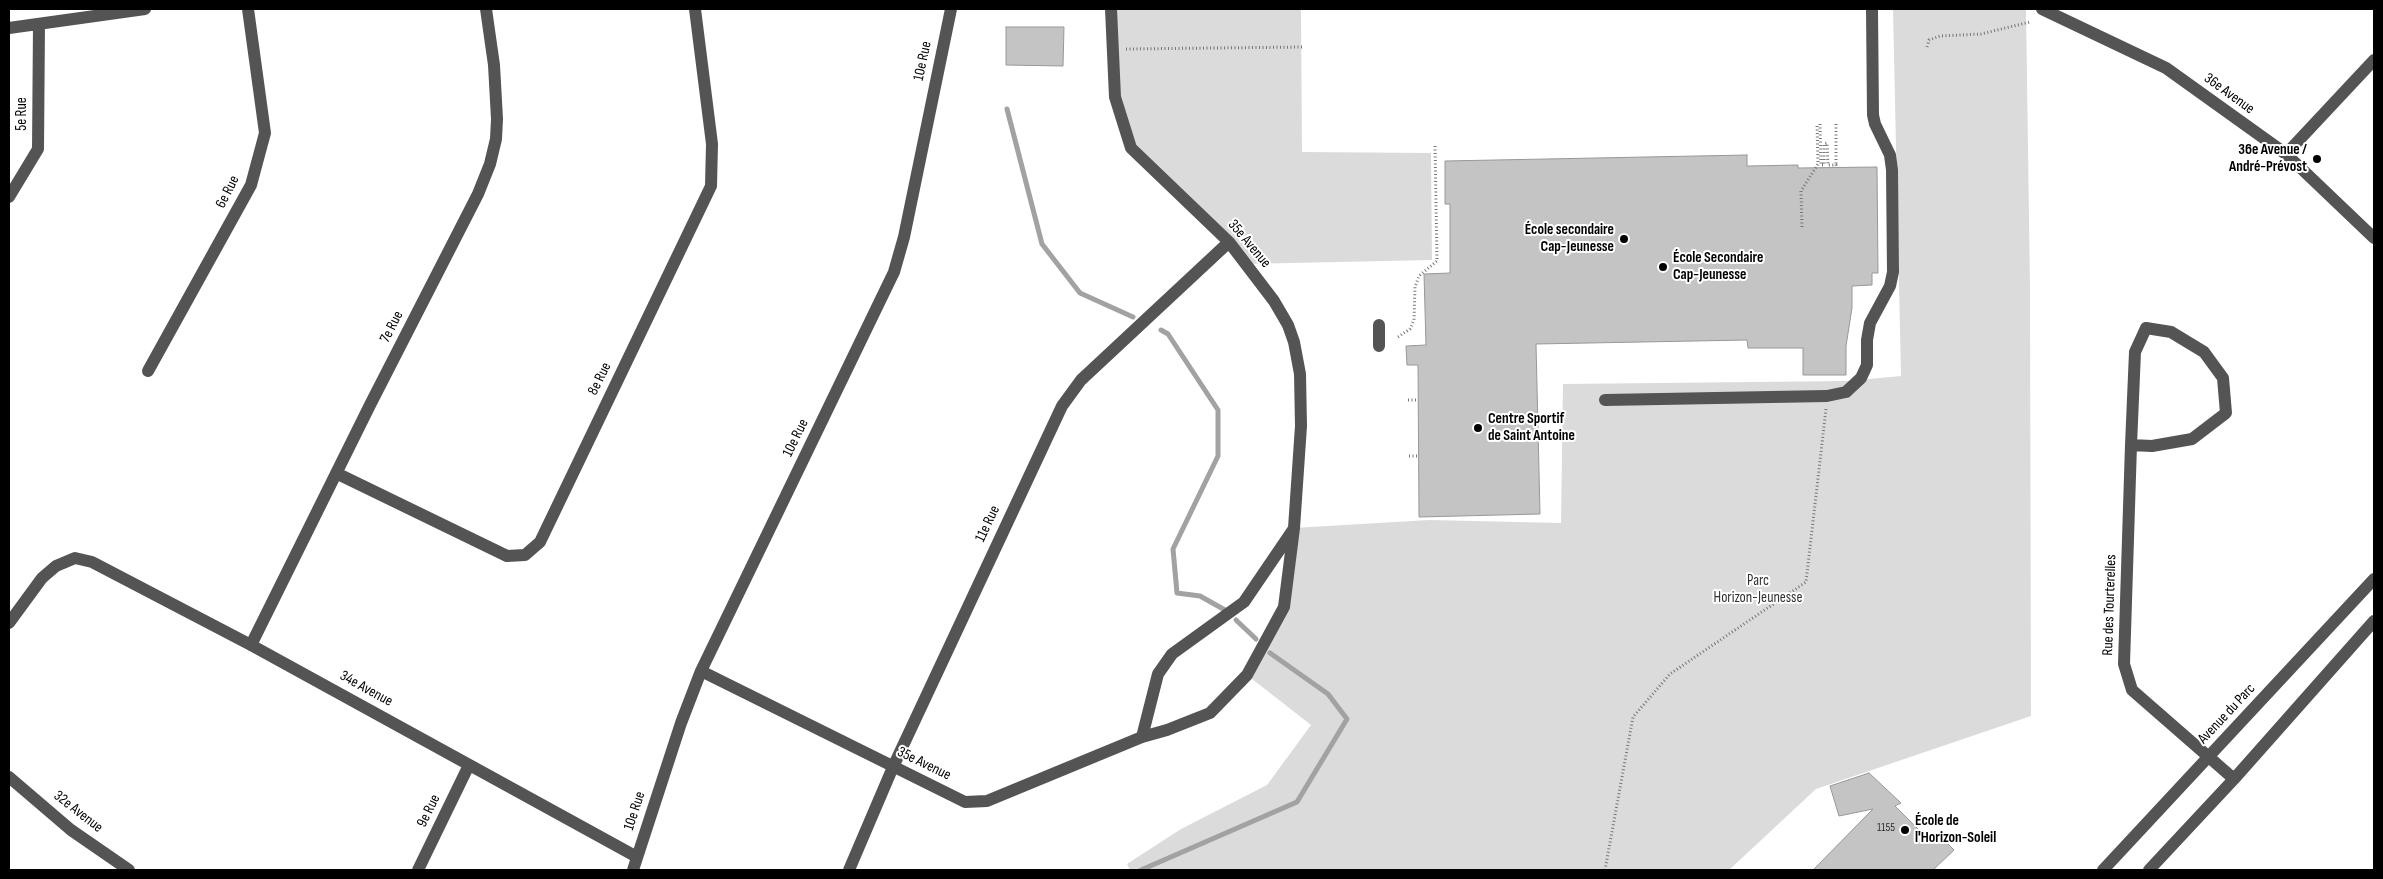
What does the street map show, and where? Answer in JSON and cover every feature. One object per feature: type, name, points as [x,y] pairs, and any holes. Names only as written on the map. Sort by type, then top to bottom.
[{"type":"street","points":[[9,28],[145,9]]},
{"type":"street","name":"6e Rue","points":[[148,371],[251,185],[265,133],[248,9]]},
{"type":"street","name":"7e Rue","points":[[251,645],[478,194],[490,164],[496,139],[497,119],[494,65],[486,9]]},
{"type":"street","name":"8e Rue","points":[[336,473],[507,556],[525,555],[540,542],[711,186],[712,144],[695,9]]},
{"type":"street","name":"10e Rue","points":[[633,870],[681,723],[701,670],[894,272],[904,237],[951,9]]},
{"type":"street","name":"35e Avenue","points":[[701,670],[965,802],[987,801],[1142,737],[1167,730],[1210,713],[1247,675],[1284,607],[1294,528],[1301,426],[1300,374],[1294,342],[1288,324],[1274,301],[1230,242],[1131,148],[1114,97],[1111,9]]},
{"type":"street","points":[[1605,400],[1827,396],[1846,392],[1861,378],[1868,365],[1867,340],[1870,323],[1890,286],[1894,272],[1892,170],[1890,156],[1875,124],[1873,114],[1872,9]]},
{"type":"street","name":"36e Avenue","points":[[2042,9],[2166,68],[2286,154],[2374,238]]},
{"type":"street","name":"5e Rue","points":[[9,197],[38,148],[39,24]]},
{"type":"street","points":[[2286,154],[2374,60]]},
{"type":"street","name":"11e Rue","points":[[849,870],[893,767],[1062,406],[1081,380],[1230,242]]},
{"type":"street","points":[[1379,325],[1379,346]]},
{"type":"street","name":"Rue des Tourterelles","points":[[2131,445],[2152,446],[2192,440],[2226,413],[2223,378],[2204,352],[2171,332],[2146,328],[2135,352],[2131,445],[2124,664],[2132,690],[2234,779]]},
{"type":"street","points":[[1142,737],[1158,674],[1172,654],[1244,602],[1294,528]]},
{"type":"street","name":"34e Avenue","points":[[9,623],[42,578],[56,566],[75,558],[92,562],[251,645],[637,857]]},
{"type":"street","name":"Avenue du Parc","points":[[2103,870],[2374,579]]},
{"type":"street","points":[[2149,870],[2234,779],[2374,621]]},
{"type":"street","name":"9e Rue","points":[[418,870],[469,765]]},
{"type":"street","name":"32e Avenue","points":[[9,777],[71,830],[129,870]]},
{"type":"path","points":[[1927,47],[1929,40],[1940,36],[1981,34],[2030,22]]},
{"type":"path","points":[[1126,49],[1303,47]]},
{"type":"path","points":[[1802,227],[1801,191],[1818,164],[1819,124],[1821,165],[1824,165],[1824,144],[1827,143],[1828,165],[1836,166],[1836,124]]},
{"type":"path","points":[[1398,337],[1410,329],[1414,320],[1415,286],[1419,276],[1437,261],[1435,144]]},
{"type":"path","points":[[1605,870],[1633,717],[1670,674],[1806,582],[1827,396]]},
{"type":"path","points":[[1408,400],[1418,400]]},
{"type":"path","points":[[1410,456],[1419,456]]},
{"type":"green space","points":[[1111,9],[1301,9],[1302,152],[1431,153],[1432,260],[1245,264],[1131,148],[1115,97]]},
{"type":"green space","name":"Parc Horizon-Jeunesse","points":[[1893,9],[2026,9],[2030,287],[2031,716],[1816,789],[1729,870],[1130,870],[1127,864],[1181,829],[1267,785],[1311,725],[1247,675],[1284,607],[1294,528],[1429,520],[1561,523],[1563,384],[1848,381],[1901,376]]},
{"type":"building","points":[[1006,27],[1064,27],[1063,66],[1006,65]]},
{"type":"building","name":"École secondaire Cap-Jeunesse","points":[[1747,155],[1747,166],[1798,165],[1798,168],[1877,167],[1878,273],[1872,273],[1872,285],[1852,286],[1852,308],[1846,346],[1846,375],[1803,375],[1803,348],[1748,348],[1747,340],[1536,344],[1540,514],[1419,517],[1418,365],[1407,365],[1406,346],[1426,345],[1424,274],[1450,273],[1450,204],[1445,204],[1445,161]]},
{"type":"building","points":[[1869,773],[1901,803],[1895,806],[1933,844],[1940,836],[1954,850],[1933,870],[1813,870],[1873,809],[1839,816],[1830,786]]},
{"type":"waterway","points":[[1007,109],[1042,244],[1080,293],[1133,317]]},
{"type":"waterway","points":[[1161,330],[1168,334],[1218,410],[1218,456],[1173,549],[1177,593],[1200,596],[1225,610]]},
{"type":"waterway","points":[[1236,620],[1256,639]]},
{"type":"waterway","points":[[1141,870],[1297,802],[1347,719],[1328,694],[1270,653]]},
{"type":"place","name":"36e Avenue / André-Prévost","points":[[2317,159]]},
{"type":"place","name":"École secondaire Cap-Jeunesse","points":[[1624,239]]},
{"type":"place","name":"École Secondaire Cap-Jeunesse","points":[[1663,267]]},
{"type":"place","name":"Centre Sportif de Saint Antoine","points":[[1478,428]]},
{"type":"place","name":"École de l'Horizon-Soleil","points":[[1905,830]]}]
